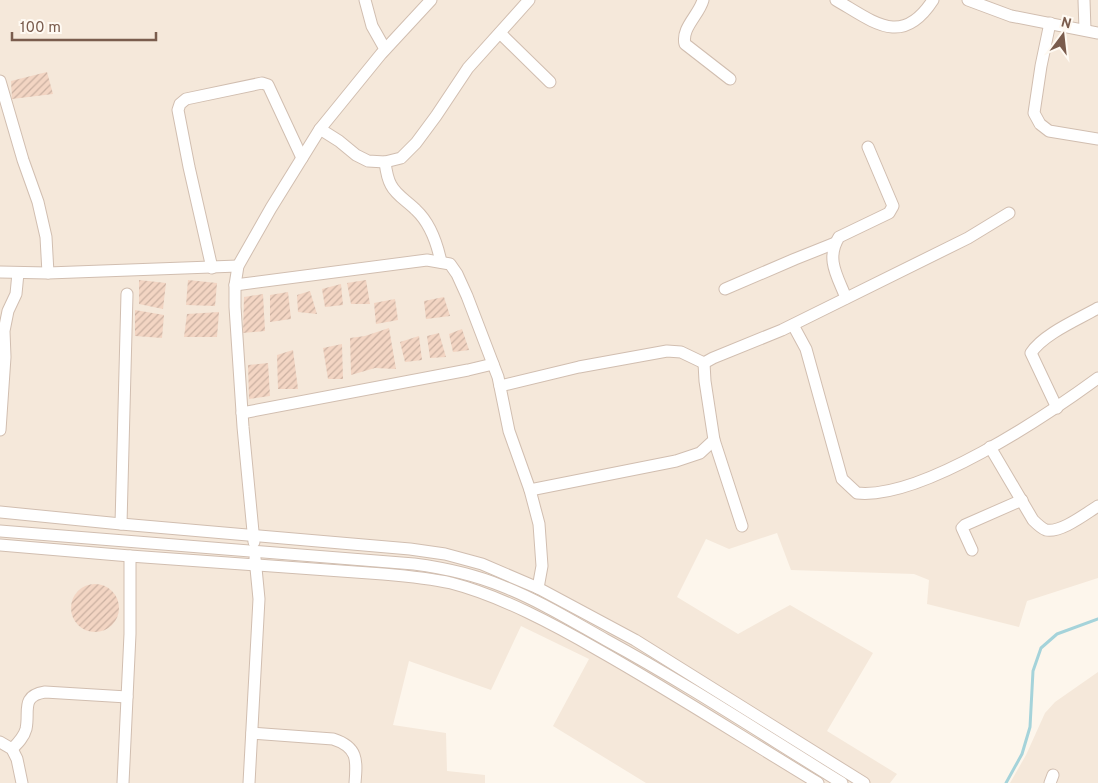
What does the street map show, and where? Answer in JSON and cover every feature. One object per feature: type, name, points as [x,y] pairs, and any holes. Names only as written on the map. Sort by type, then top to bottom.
[{"type":"street","points":[[365,0],[372,26],[385,50]]},
{"type":"street","points":[[249,783],[259,599],[242,413],[235,285],[238,266],[320,129],[385,50],[432,0]]},
{"type":"street","points":[[320,129],[339,141],[356,156],[368,161],[385,162],[401,158],[416,143],[468,68],[529,0]]},
{"type":"street","points":[[702,0],[700,7],[685,32],[685,44],[730,79]]},
{"type":"street","points":[[836,0],[876,23],[895,28],[907,26],[925,12],[933,0]]},
{"type":"street","points":[[968,0],[1011,16],[1098,33]]},
{"type":"street","points":[[1084,0],[1085,30]]},
{"type":"street","points":[[1050,24],[1034,113],[1040,124],[1049,131],[1098,139]]},
{"type":"street","points":[[500,33],[550,82]]},
{"type":"street","points":[[0,81],[23,160],[38,202],[46,237],[48,273]]},
{"type":"street","points":[[212,268],[188,167],[178,110],[180,104],[186,100],[252,85],[262,83],[268,85],[302,158]]},
{"type":"street","points":[[846,298],[832,256],[835,243],[839,237],[883,216],[891,210],[892,206],[868,147]]},
{"type":"street","points":[[385,162],[390,183],[396,192],[429,225],[441,262]]},
{"type":"street","points":[[704,363],[793,325],[968,238],[1009,213]]},
{"type":"street","points":[[725,289],[835,243]]},
{"type":"street","points":[[235,285],[427,260],[450,264],[457,274],[493,364],[510,431],[530,490],[539,532],[542,566],[538,588]]},
{"type":"street","points":[[0,272],[48,273],[238,266]]},
{"type":"street","points":[[0,430],[5,357],[4,331],[8,311],[16,294],[18,272]]},
{"type":"street","points":[[121,524],[127,294]]},
{"type":"street","points":[[1057,408],[1031,353],[1047,337],[1098,308]]},
{"type":"street","points":[[793,325],[806,350],[842,479],[857,493],[881,493],[915,483],[961,464],[1057,408],[1098,378]]},
{"type":"street","points":[[500,386],[579,367],[667,351],[681,352],[704,363]]},
{"type":"street","points":[[704,363],[714,440],[742,526]]},
{"type":"street","points":[[242,413],[493,364]]},
{"type":"street","points":[[530,490],[676,461],[700,452],[714,440]]},
{"type":"street","points":[[990,447],[1033,520],[1040,527],[1047,530],[1056,530],[1098,506]]},
{"type":"street","points":[[972,550],[962,528],[965,525],[1022,500]]},
{"type":"street","points":[[0,512],[410,549],[445,554],[482,564],[538,588],[635,640],[864,783]]},
{"type":"street","points":[[0,531],[433,566],[474,576],[502,586],[560,614],[666,673],[842,783]]},
{"type":"street","points":[[0,545],[413,577],[452,584],[504,602],[565,631],[658,684],[818,783]]},
{"type":"street","points":[[123,783],[130,634],[130,556]]},
{"type":"street","points":[[12,748],[20,741],[26,730],[30,698],[34,694],[45,692],[127,697]]},
{"type":"street","points":[[252,733],[333,739],[345,743],[355,757],[355,783]]},
{"type":"street","points":[[0,742],[12,748],[23,779],[22,783]]},
{"type":"shaded area","points":[[0,0],[1098,0],[1098,578],[1027,601],[1019,627],[927,604],[929,580],[914,574],[791,570],[777,533],[729,549],[706,539],[677,597],[738,634],[790,605],[873,653],[827,731],[897,774],[890,783],[646,783],[553,726],[589,659],[521,626],[491,690],[409,661],[393,725],[446,733],[447,771],[485,775],[485,783],[0,783]]},
{"type":"shaded area","points":[[1098,672],[1098,783],[1010,783],[1026,755],[1045,713],[1055,702]]},
{"type":"building","points":[[47,72],[53,94],[12,99],[11,81]]},
{"type":"building","points":[[139,280],[166,283],[163,309],[139,304]]},
{"type":"building","points":[[188,280],[217,283],[215,306],[186,305]]},
{"type":"building","points":[[366,280],[370,304],[351,304],[347,283]]},
{"type":"building","points":[[341,284],[343,305],[325,307],[322,289]]},
{"type":"building","points":[[310,291],[317,314],[298,312],[297,295]]},
{"type":"building","points":[[288,292],[291,319],[270,322],[270,295]]},
{"type":"building","points":[[263,294],[265,331],[243,333],[244,297]]},
{"type":"building","points":[[444,297],[450,316],[426,319],[424,301]]},
{"type":"building","points":[[395,299],[398,320],[376,324],[374,303]]},
{"type":"building","points":[[135,310],[164,315],[162,338],[135,336]]},
{"type":"building","points":[[219,312],[217,337],[184,337],[187,314]]},
{"type":"building","points":[[389,328],[396,369],[375,368],[351,375],[350,338],[365,336]]},
{"type":"building","points":[[462,329],[469,350],[453,352],[449,334]]},
{"type":"building","points":[[439,333],[446,357],[430,358],[427,336]]},
{"type":"building","points":[[419,336],[422,360],[405,362],[400,342]]},
{"type":"building","points":[[342,344],[343,379],[328,379],[323,348]]},
{"type":"building","points":[[293,350],[298,389],[278,389],[277,355]]},
{"type":"building","points":[[268,363],[270,396],[249,399],[248,365]]},
{"type":"building","points":[[95,584],[104,586],[112,591],[117,599],[119,608],[117,617],[112,625],[104,630],[95,632],[86,630],[78,625],[73,617],[71,608],[73,599],[78,591],[86,586]]},
{"type":"waterway","points":[[1006,783],[1022,754],[1030,727],[1033,671],[1041,648],[1057,634],[1098,619]]}]
